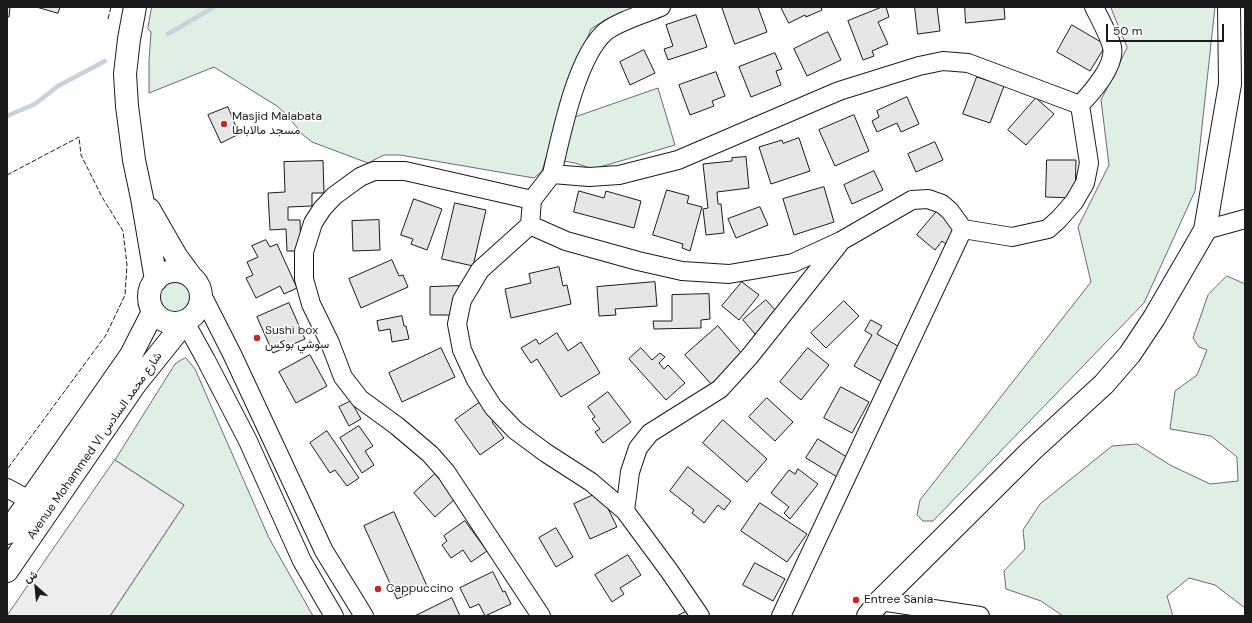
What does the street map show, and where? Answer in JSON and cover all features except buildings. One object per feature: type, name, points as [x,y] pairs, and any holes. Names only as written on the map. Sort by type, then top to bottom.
[{"type":"main road","points":[[136,7],[129,39],[126,74],[127,106],[134,160],[156,280]]},
{"type":"main road","points":[[874,608],[1031,451],[1104,384],[1130,354],[1154,318],[1205,230],[1230,84],[1229,7]]},
{"type":"main road","points":[[142,198],[190,275],[200,287],[202,295],[198,311],[192,318],[185,322],[176,324],[167,323],[153,312],[149,296],[151,287],[163,274],[181,272],[190,275]]},
{"type":"main road","name":"Avenue Mohammed VI شارع محمد السادس","points":[[7,532],[131,355],[153,312]]},
{"type":"main road","name":"Avenue Mohammed VI شارع محمد السادس","points":[[7,571],[136,384],[185,322]]},
{"type":"street","points":[[661,7],[620,23],[606,31],[598,39],[584,65],[568,107],[552,174],[532,200],[530,225],[480,270],[462,300],[457,324],[462,350],[476,380],[494,407],[515,430],[546,453],[591,482],[625,511],[700,616]]},
{"type":"street","points":[[1080,105],[1094,89],[1110,63],[1112,47],[1094,7]]},
{"type":"street","points":[[552,174],[588,177],[619,175],[678,160],[839,91],[919,66],[943,61],[968,63],[1080,105]]},
{"type":"street","points":[[530,225],[566,241],[638,261],[682,271],[729,274],[793,263],[841,241],[912,200],[928,199],[942,204],[950,211],[963,229],[1012,237],[1048,229],[1074,202],[1085,183],[1089,163],[1080,105]]},
{"type":"street","points":[[532,200],[405,171],[374,171],[360,177],[334,196],[322,209],[313,223],[304,252],[304,279],[311,304],[330,344],[343,377],[360,399],[397,426],[430,454],[446,472],[541,616]]},
{"type":"street","points":[[1205,230],[1245,219]]},
{"type":"street","points":[[781,616],[963,229]]},
{"type":"street","points":[[625,511],[630,472],[638,448],[650,433],[720,389],[750,356],[841,241]]},
{"type":"street","points":[[202,295],[232,354],[324,551],[364,616]]},
{"type":"street","points":[[185,322],[248,441],[302,561],[334,616]]},
{"type":"street","points":[[7,488],[29,500]]},
{"type":"street","points":[[874,608],[980,616]]},
{"type":"green space","points":[[152,7],[638,7],[605,20],[591,29],[559,114],[572,118],[658,88],[675,145],[593,169],[575,163],[546,158],[542,171],[534,178],[400,155],[384,155],[368,163],[312,142],[302,134],[287,115],[277,106],[214,67],[149,93],[151,32],[148,29]]},
{"type":"green space","points":[[1111,7],[1215,7],[1195,191],[1144,303],[933,521],[923,521],[917,515],[920,500],[1091,282],[1078,227],[1109,165],[1101,100],[1127,48]]},
{"type":"green space","points":[[1227,276],[1245,284],[1245,608],[1215,585],[1189,578],[1167,596],[1173,616],[1063,616],[1041,601],[1006,589],[1004,571],[1025,549],[1023,530],[1040,504],[1112,446],[1137,444],[1170,465],[1210,484],[1238,481],[1237,457],[1211,436],[1170,429],[1175,391],[1197,375],[1207,350],[1199,347],[1193,338],[1208,295]]},
{"type":"green space","points":[[173,281],[179,281],[183,282],[190,288],[193,298],[192,305],[186,312],[179,315],[173,315],[169,314],[162,308],[159,301],[159,295],[160,291],[166,284]]},
{"type":"green space","points":[[186,358],[195,369],[269,538],[313,616],[110,616],[184,505],[115,460],[175,364]]},
{"type":"shaded area","points":[[115,460],[184,505],[110,616],[7,616]]},
{"type":"waterway","points":[[168,34],[214,7]]},
{"type":"waterway","points":[[7,116],[35,104],[58,86],[105,61]]},
{"type":"fence","points":[[108,19],[111,7]]},
{"type":"fence","points":[[7,175],[79,137],[81,155],[102,197],[123,231],[127,265],[125,295],[106,335],[7,468]]},
{"type":"place","name":"Masjid Malabata مسجد مالاباطا","points":[[224,124]]},
{"type":"place","name":"Sushi box سوشي بوكس","points":[[257,338]]},
{"type":"place","name":"Cappuccino","points":[[378,589]]},
{"type":"place","name":"Entree Sania","points":[[856,600]]}]
